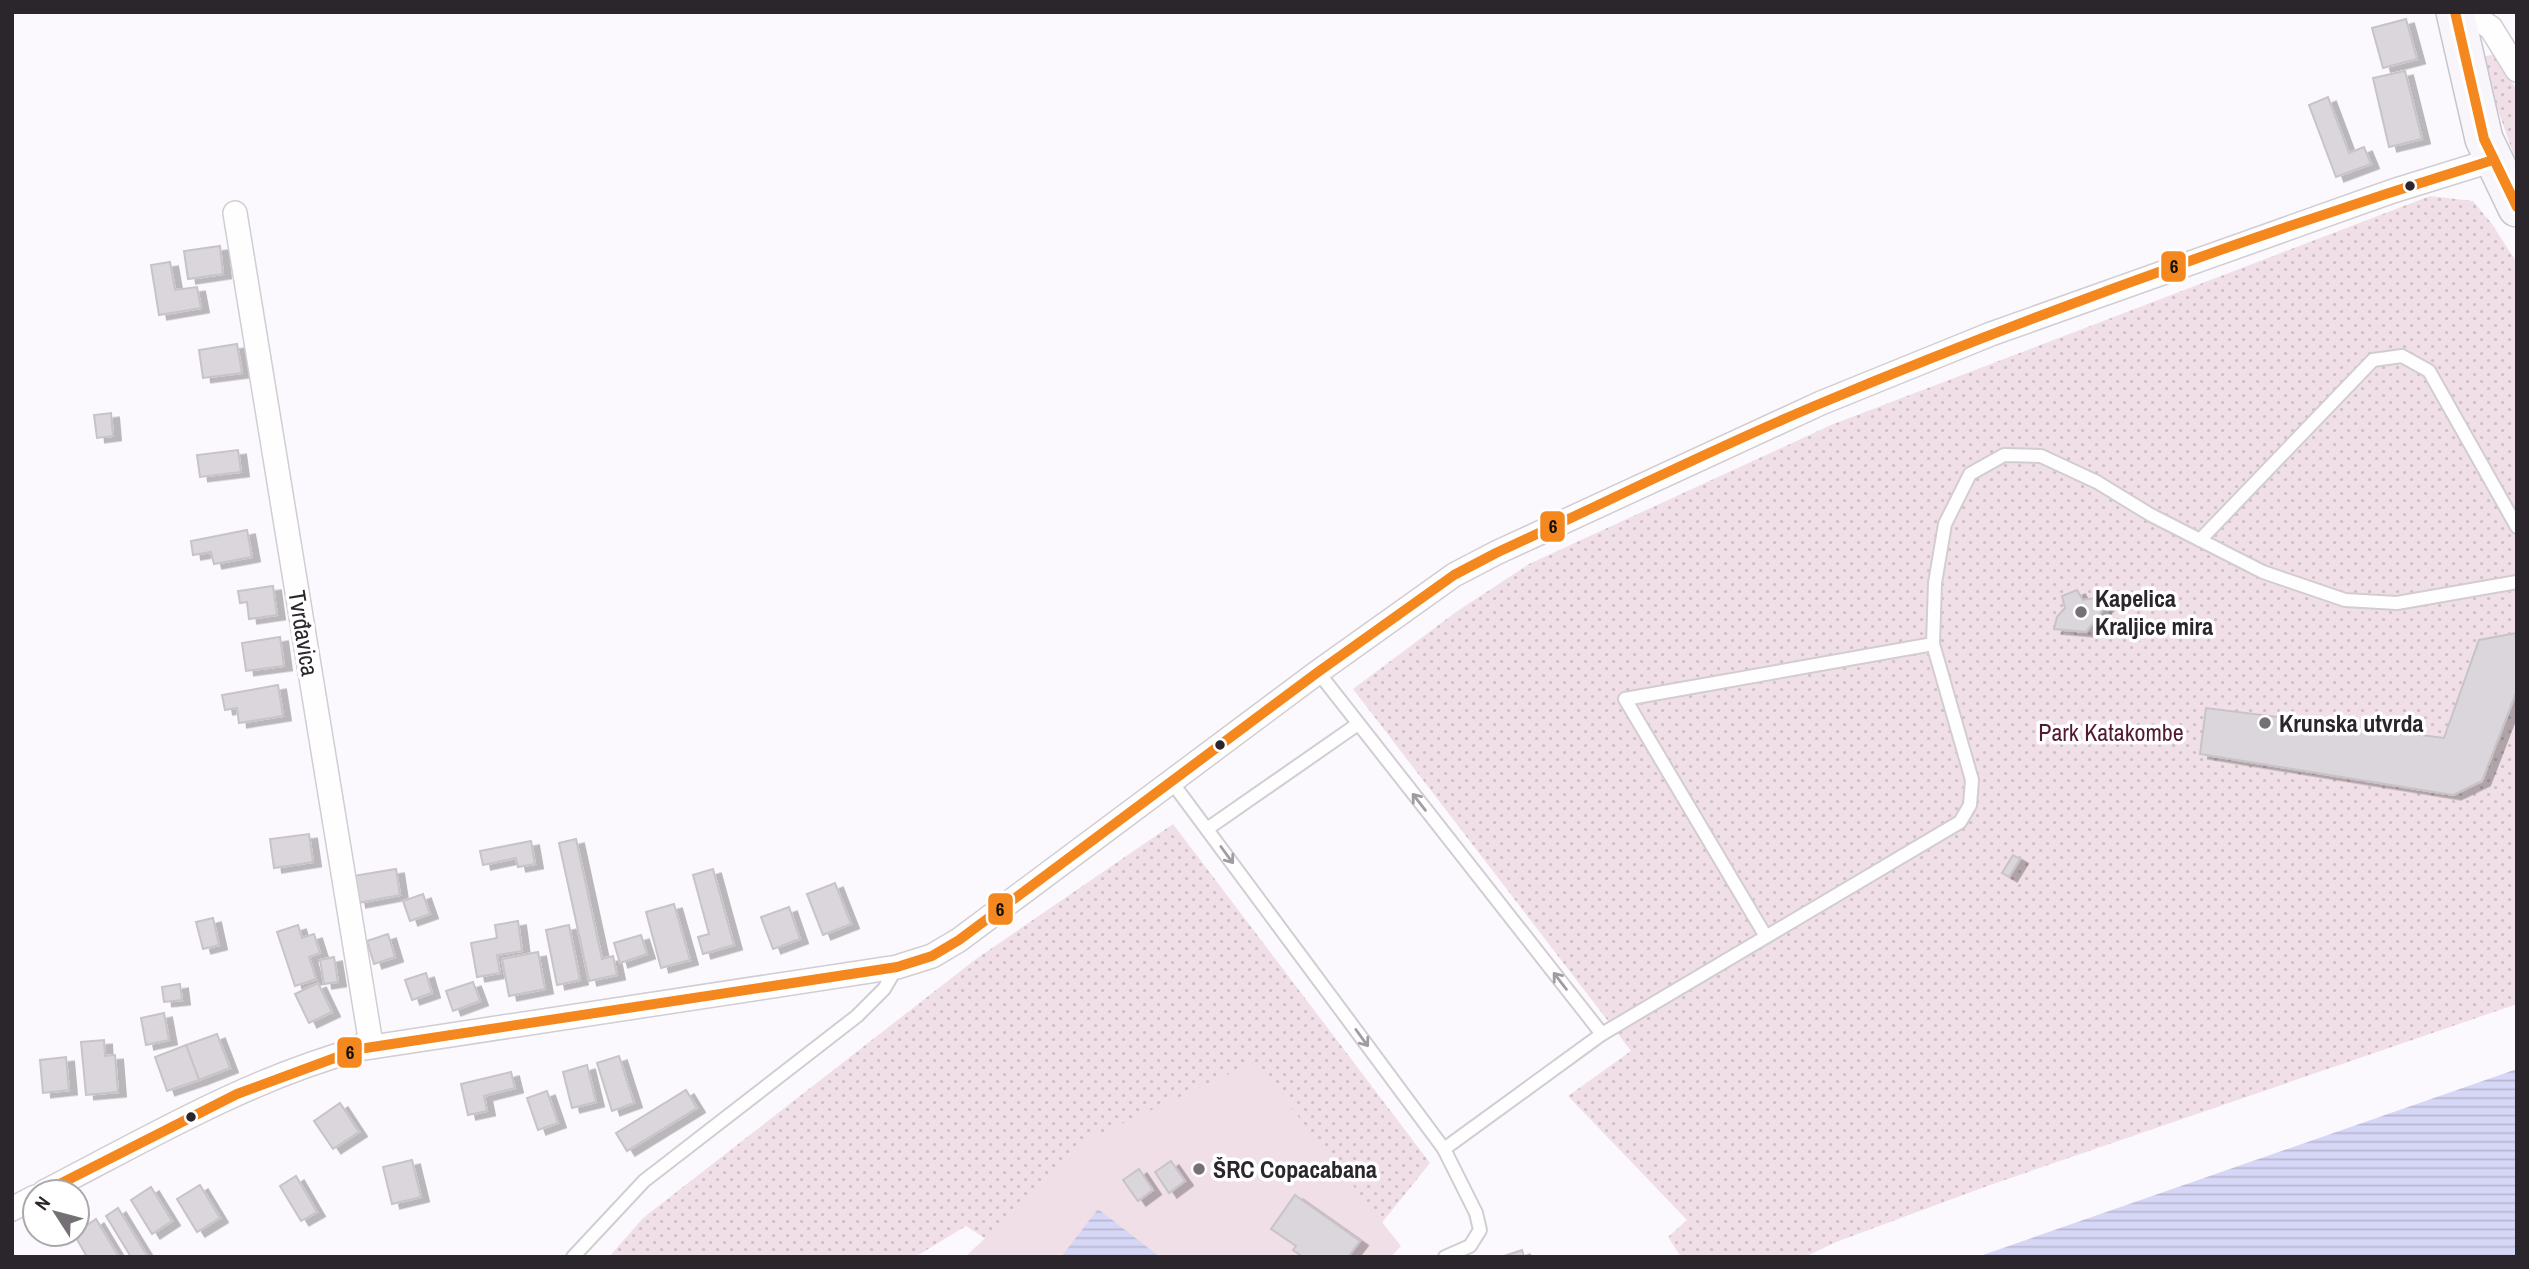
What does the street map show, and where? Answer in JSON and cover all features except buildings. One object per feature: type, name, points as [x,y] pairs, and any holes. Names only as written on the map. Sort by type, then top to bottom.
[{"type":"main road","points":[[2455,12],[2473,101],[2493,160],[2517,208]]},
{"type":"street","points":[[2468,12],[2491,28],[2517,70]]},
{"type":"street","points":[[71,1178],[242,1089],[304,1064],[359,1049],[897,968],[932,956],[959,940],[1318,672],[1454,575],[1545,529],[1821,403],[2003,329],[2463,167],[2493,160]]},
{"type":"street","name":"Tvrđavica","points":[[235,213],[370,1038],[359,1049]]},
{"type":"lane","points":[[2200,540],[2372,360],[2402,356],[2429,371],[2517,527]]},
{"type":"lane","points":[[1444,1149],[1602,1034],[1765,935],[1950,830],[1970,805],[1972,780],[1933,645],[1935,583],[1945,524],[1970,474],[2004,455],[2041,456],[2097,482],[2263,572],[2345,600],[2397,603],[2517,582]]},
{"type":"lane","points":[[1765,935],[1625,699],[1933,645]]},
{"type":"lane","points":[[1318,672],[1602,1034]]},
{"type":"lane","points":[[1208,829],[1358,724]]},
{"type":"lane","points":[[1171,781],[1444,1149],[1476,1213],[1480,1230],[1470,1247],[1445,1257]]},
{"type":"lane","points":[[573,1257],[645,1181],[872,1003],[897,968]]},
{"type":"green space","points":[[2496,54],[2517,91],[2517,164],[2485,73],[2482,57]]},
{"type":"green space","name":"Park Katakombe","points":[[2430,196],[2473,201],[2492,224],[2517,263],[2517,1004],[1990,1185],[1836,1242],[1805,1257],[1681,1257],[1668,1237],[1687,1220],[1568,1096],[1631,1051],[1353,689],[1456,612],[1529,564],[1831,425]]},
{"type":"green space","points":[[1173,824],[1430,1163],[1372,1235],[1003,1250],[966,1226],[915,1257],[609,1257],[643,1218],[976,959]]},
{"type":"green space","name":"ŠRC Copacabana","points":[[1255,1062],[1401,1246],[1391,1257],[965,1257],[1093,1137]]},
{"type":"water","points":[[2517,1069],[2517,1257],[1977,1257]]},
{"type":"water","points":[[1098,1209],[1160,1257],[1061,1257]]},
{"type":"transit line","name":"6","points":[[2455,12],[2484,139],[2517,207]]},
{"type":"transit line","name":"6","points":[[72,1178],[237,1094],[359,1049],[897,967],[932,956],[959,940],[1318,672],[1454,575],[1496,553],[1700,457],[1906,368],[2239,243],[2493,160]]},
{"type":"place","name":"Kapelica Kraljice mira","points":[[2081,612]]},
{"type":"place","name":"Krunska utvrda","points":[[2265,723]]},
{"type":"place","name":"ŠRC Copacabana","points":[[1199,1169]]}]
